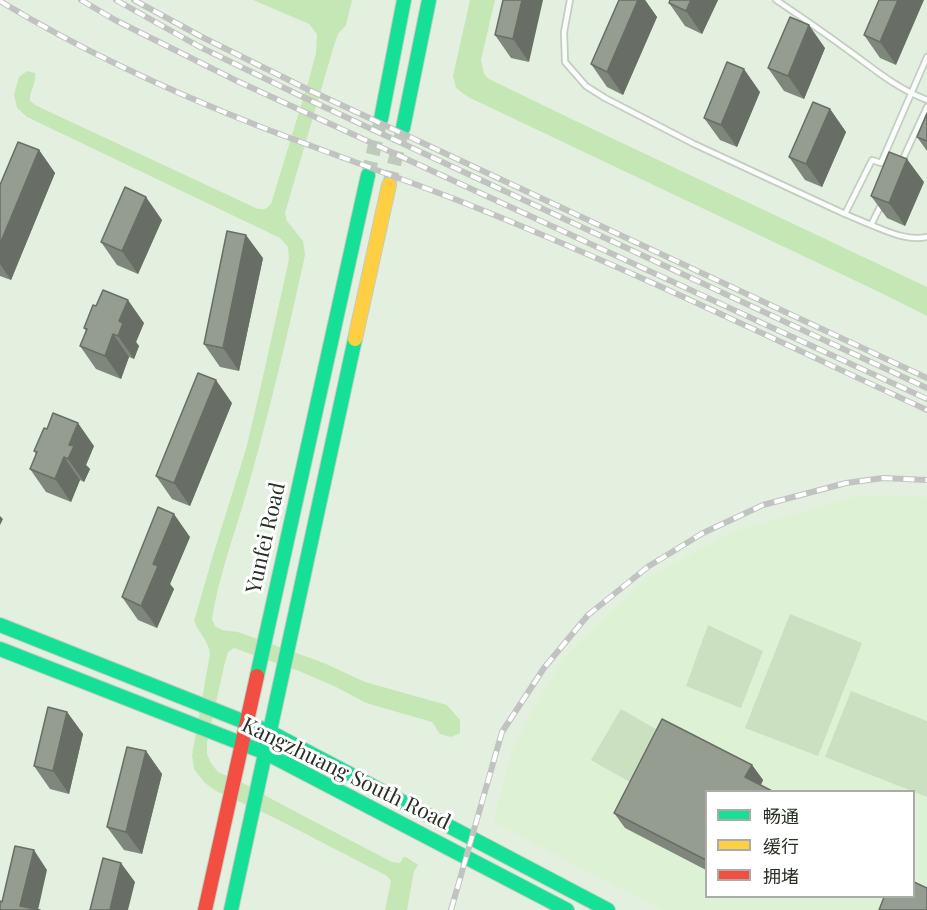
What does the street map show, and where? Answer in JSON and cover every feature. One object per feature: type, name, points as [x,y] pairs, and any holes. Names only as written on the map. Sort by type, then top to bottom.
[{"type":"main road","points":[[381,119],[404,0]]},
{"type":"main road","points":[[403,128],[429,0]]},
{"type":"main road","name":"Yunfei Road","points":[[205,910],[368,175]]},
{"type":"main road","points":[[231,910],[389,184]]},
{"type":"main road","name":"Kangzhuang South Road","points":[[0,625],[270,732],[608,910]]},
{"type":"main road","name":"Kangzhuang South Road","points":[[0,649],[266,753],[567,910]]},
{"type":"lane","points":[[570,0],[564,32],[565,62],[586,86],[694,144],[845,214],[899,236],[927,237]]},
{"type":"lane","points":[[776,0],[894,84],[927,100]]},
{"type":"lane","points":[[845,214],[872,160],[881,163],[927,57]]},
{"type":"lane","points":[[899,168],[927,107]]},
{"type":"lane","points":[[871,225],[885,197]]},
{"type":"shaded area","points":[[253,0],[352,0],[346,25],[338,34],[333,49],[285,213],[287,221],[303,241],[305,255],[271,403],[223,570],[212,619],[215,626],[222,630],[238,632],[324,663],[365,682],[447,705],[460,720],[460,733],[451,737],[440,734],[432,722],[366,703],[299,671],[234,648],[228,652],[225,662],[207,743],[207,754],[218,772],[392,862],[400,863],[403,857],[406,857],[418,865],[414,871],[407,910],[385,910],[391,881],[387,876],[275,818],[216,791],[205,783],[194,769],[192,755],[210,654],[194,621],[246,449],[289,259],[288,247],[280,238],[27,117],[17,108],[14,95],[19,77],[27,71],[35,73],[30,101],[37,106],[258,209],[265,209],[271,204],[309,79],[316,53],[317,34],[309,24]]},
{"type":"shaded area","points":[[470,0],[495,0],[481,60],[484,74],[489,79],[927,287],[927,316],[468,97],[456,88],[453,76]]},
{"type":"shaded area","points":[[860,495],[927,497],[927,910],[662,910],[493,822],[512,750],[535,705],[564,657],[646,578],[735,531]]},
{"type":"shaded area","points":[[790,614],[862,643],[818,756],[745,728]]},
{"type":"shaded area","points":[[708,625],[763,651],[741,708],[686,686]]},
{"type":"shaded area","points":[[851,691],[927,721],[927,797],[915,792],[915,790],[909,790],[825,757]]},
{"type":"shaded area","points":[[621,709],[666,735],[635,785],[591,760]]},
{"type":"building","points":[[503,0],[522,0],[513,39],[495,35]]},
{"type":"building","points":[[619,0],[638,0],[607,72],[591,64]]},
{"type":"building","points":[[670,0],[691,0],[686,11],[669,3]]},
{"type":"building","points":[[879,0],[898,0],[880,42],[864,35]]},
{"type":"building","points":[[790,17],[809,25],[788,76],[768,68]]},
{"type":"building","points":[[727,62],[744,69],[721,125],[704,118]]},
{"type":"building","points":[[813,102],[830,109],[806,164],[789,157]]},
{"type":"building","points":[[927,113],[927,141],[917,137]]},
{"type":"building","points":[[18,142],[39,150],[0,244],[0,185]]},
{"type":"building","points":[[889,152],[907,159],[889,203],[871,196]]},
{"type":"building","points":[[125,187],[146,197],[122,251],[101,242]]},
{"type":"building","points":[[227,231],[246,235],[223,348],[204,344]]},
{"type":"building","points":[[103,290],[128,300],[119,321],[123,323],[118,336],[113,334],[105,356],[80,346],[93,305],[96,306]]},
{"type":"building","points":[[198,373],[216,380],[174,483],[156,476]]},
{"type":"building","points":[[53,413],[78,423],[69,445],[74,446],[68,459],[64,457],[55,479],[30,469],[37,452],[34,451]]},
{"type":"building","points":[[158,507],[174,514],[153,564],[158,566],[141,606],[122,597]]},
{"type":"building","points":[[48,707],[67,712],[53,771],[34,766]]},
{"type":"building","points":[[662,719],[752,765],[745,777],[770,790],[705,790],[705,859],[614,813]]},
{"type":"building","points":[[127,747],[146,751],[126,832],[107,827]]},
{"type":"building","points":[[15,846],[34,850],[20,906],[40,910],[0,910],[0,901],[2,902]]},
{"type":"building","points":[[103,858],[121,863],[110,910],[90,910]]},
{"type":"building","points":[[915,882],[927,888],[927,910],[879,910],[884,898],[915,898]]},
{"type":"tunnel","points":[[368,175],[381,119]]},
{"type":"tunnel","points":[[389,185],[403,128]]},
{"type":"railway","points":[[81,0],[115,20],[235,80],[927,399]]},
{"type":"railway","points":[[116,0],[198,46],[305,98],[927,388]]},
{"type":"railway","points":[[134,0],[307,89],[927,378]]},
{"type":"railway","points":[[0,1],[95,54],[194,100],[517,224],[694,302],[927,410]]},
{"type":"railway","points":[[451,910],[502,732],[544,668],[588,615],[649,566],[703,533],[763,505],[846,483],[883,478],[927,480]]},
{"type":"traffic: fast","points":[[381,119],[404,0]]},
{"type":"traffic: fast","points":[[403,128],[429,0]]},
{"type":"traffic: fast","points":[[257,676],[368,175]]},
{"type":"traffic: fast","points":[[231,910],[355,339]]},
{"type":"traffic: fast","points":[[0,625],[270,732],[608,910]]},
{"type":"traffic: fast","points":[[0,649],[266,753],[567,910]]},
{"type":"traffic: slow","points":[[355,339],[389,185]]},
{"type":"traffic: jam","points":[[205,910],[257,676]]}]
